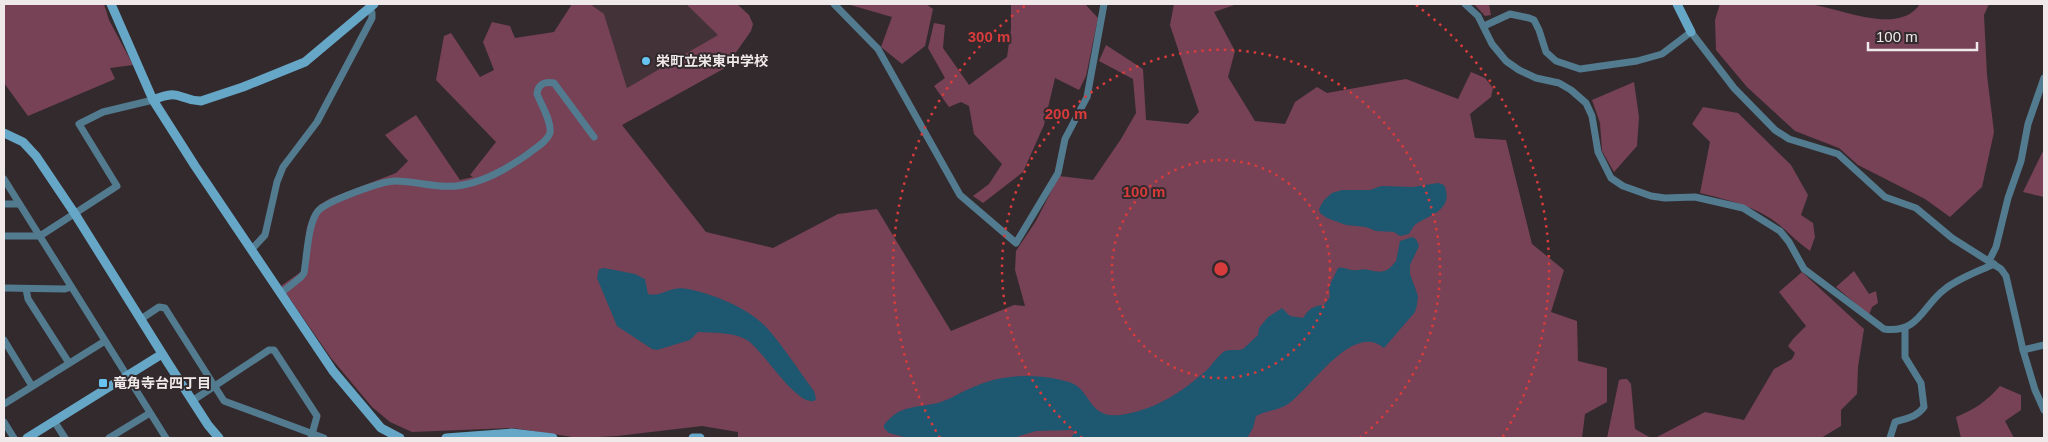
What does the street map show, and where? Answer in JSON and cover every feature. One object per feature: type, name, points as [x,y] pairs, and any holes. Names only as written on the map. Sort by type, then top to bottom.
[{"type":"street","points":[[111,4],[153,100],[251,250],[333,371],[381,428],[400,438]]},
{"type":"street","points":[[834,4],[878,48],[960,195],[1016,243],[1058,173],[1065,139],[1087,97],[1104,4]]},
{"type":"street","points":[[1465,4],[1472,8],[1484,26],[1492,44],[1506,61],[1536,78],[1559,83],[1572,90],[1586,103],[1592,116],[1598,152],[1611,178],[1638,192],[1651,196],[1665,198],[1695,197],[1743,208],[1780,231],[1789,242],[1804,268],[1884,330],[1895,331],[1905,329],[1924,312],[1931,301],[1943,290],[1991,262],[2008,198],[2022,161],[2028,124],[2044,78]]},
{"type":"street","points":[[1677,4],[1691,32],[1734,88],[1776,130],[1789,139],[1838,154],[1885,197],[1916,208],[1952,238],[1991,262],[2006,276],[2023,350],[2035,390],[2044,410]]},
{"type":"street","points":[[4,236],[40,236],[117,186],[79,124],[102,112],[153,100],[168,94],[174,93],[195,101],[201,101],[291,68],[314,56],[372,6]]},
{"type":"street","points":[[251,250],[262,241],[265,235],[277,182],[284,167],[317,122],[338,85],[372,18],[372,6]]},
{"type":"street","points":[[1484,26],[1510,14],[1534,20],[1546,52],[1556,61],[1580,70],[1637,61],[1662,54],[1691,32]]},
{"type":"street","points":[[280,293],[304,273],[314,218],[319,209],[328,203],[387,182],[456,186],[474,181],[505,170],[544,142],[550,134],[550,127],[537,94],[538,88],[542,84],[554,82],[594,137]]},
{"type":"street","points":[[4,132],[23,142],[36,156],[75,214],[192,401],[219,438]]},
{"type":"street","points":[[4,179],[166,438]]},
{"type":"street","points":[[4,204],[19,204]]},
{"type":"street","points":[[4,288],[71,288]]},
{"type":"street","points":[[26,288],[28,299],[69,363]]},
{"type":"street","points":[[141,319],[159,307],[164,307],[226,402],[312,436],[324,438]]},
{"type":"street","points":[[1890,438],[1895,422],[1919,414],[1924,407],[1921,383],[1905,357],[1905,329]]},
{"type":"street","points":[[4,340],[32,386]]},
{"type":"street","points":[[4,404],[105,341]]},
{"type":"street","points":[[2023,350],[2044,345]]},
{"type":"street","points":[[192,401],[269,350],[274,350],[316,413],[317,422],[312,436]]},
{"type":"street","points":[[27,438],[162,354]]},
{"type":"street","points":[[109,438],[150,413]]},
{"type":"street","points":[[54,421],[65,438]]},
{"type":"street","points":[[4,422],[14,438]]},
{"type":"street","points":[[446,438],[512,432],[552,438]]},
{"type":"street","points":[[693,438],[700,438]]},
{"type":"shaded area","points":[[4,4],[104,4],[109,20],[133,65],[110,68],[115,79],[28,116],[4,83]]},
{"type":"shaded area","points":[[572,4],[590,4],[604,14],[627,88],[718,35],[686,4],[737,4],[749,15],[753,24],[751,31],[725,68],[622,125],[706,232],[773,248],[838,214],[877,209],[951,331],[1014,305],[1025,306],[1015,270],[1016,251],[1036,221],[1059,176],[1093,180],[1136,113],[1133,79],[1099,61],[1106,45],[1143,69],[1146,120],[1188,124],[1199,112],[1170,25],[1174,4],[1237,4],[1214,12],[1235,51],[1228,77],[1255,121],[1285,124],[1295,102],[1317,87],[1327,93],[1406,79],[1458,99],[1471,72],[1485,78],[1493,88],[1491,97],[1470,114],[1475,138],[1506,140],[1532,244],[1564,270],[1551,312],[1577,321],[1578,361],[1607,368],[1607,402],[1585,414],[1582,438],[738,438],[738,432],[702,426],[617,436],[579,438],[513,428],[412,432],[390,422],[372,407],[331,358],[281,286],[302,271],[307,227],[311,216],[319,205],[331,198],[396,173],[408,161],[385,135],[416,115],[460,180],[473,177],[470,175],[496,142],[436,80],[444,36],[451,33],[480,77],[494,70],[483,42],[492,22],[510,26],[515,38],[554,32]]},
{"type":"shaded area","name":"栄町立栄東中学校","points":[[590,4],[686,4],[719,35],[627,88],[604,14]]},
{"type":"shaded area","points":[[847,4],[926,4],[933,9],[925,46],[902,64],[881,47],[892,17]]},
{"type":"shaded area","points":[[1011,4],[1085,4],[1098,18],[1086,76],[1079,90],[1055,78],[1044,125],[1023,172],[983,203],[973,196],[989,184],[1002,164],[974,134],[969,106],[961,102],[949,107],[934,86],[945,78],[928,48],[934,23],[945,25],[943,48],[969,85],[1007,57],[1011,29]]},
{"type":"shaded area","points":[[1474,4],[1489,4],[1491,15],[1485,16]]},
{"type":"shaded area","points":[[1720,4],[1808,4],[1867,18],[1883,19],[1898,18],[1910,14],[1920,4],[1989,4],[1984,15],[1987,75],[1994,132],[1982,187],[1950,217],[1925,199],[1858,165],[1839,148],[1795,131],[1747,87],[1716,50],[1715,20]]},
{"type":"shaded area","points":[[1634,82],[1639,117],[1637,146],[1614,172],[1602,151],[1600,123],[1592,100]]},
{"type":"shaded area","points":[[1703,107],[1738,113],[1791,165],[1808,195],[1801,215],[1813,223],[1815,237],[1810,251],[1764,215],[1743,205],[1700,193],[1710,142],[1692,124]]},
{"type":"shaded area","points":[[2044,149],[2044,197],[2023,192]]},
{"type":"shaded area","points":[[1854,271],[1869,294],[1876,291],[1878,303],[1872,307],[1869,315],[1836,287]]},
{"type":"shaded area","points":[[1802,272],[1864,329],[1858,367],[1857,394],[1841,410],[1841,426],[1821,438],[1655,438],[1705,412],[1744,420],[1774,369],[1792,359],[1795,353],[1788,346],[1806,326],[1779,292]]},
{"type":"shaded area","points":[[1627,379],[1631,384],[1635,429],[1651,438],[1607,438],[1619,380]]},
{"type":"shaded area","points":[[2000,386],[2021,395],[2021,410],[2005,421],[2014,438],[1961,438],[1956,417],[1980,404]]},
{"type":"water","points":[[1438,183],[1444,185],[1447,193],[1444,206],[1415,225],[1409,234],[1400,236],[1394,232],[1376,231],[1366,227],[1346,225],[1327,218],[1320,213],[1319,209],[1324,200],[1332,193],[1342,190],[1370,190],[1381,186],[1413,187]]},
{"type":"water","points":[[1412,237],[1416,239],[1419,246],[1410,265],[1410,274],[1418,296],[1415,312],[1384,348],[1372,342],[1359,343],[1333,360],[1288,404],[1256,416],[1253,428],[1247,438],[1071,438],[1075,432],[1072,430],[1036,431],[1013,438],[908,438],[889,433],[884,428],[884,425],[890,418],[903,410],[941,402],[987,382],[1022,376],[1046,377],[1069,382],[1082,391],[1101,413],[1120,415],[1145,409],[1167,399],[1187,386],[1207,370],[1225,351],[1243,349],[1258,335],[1259,328],[1268,317],[1282,308],[1290,316],[1303,318],[1311,308],[1324,305],[1330,297],[1329,287],[1338,268],[1342,267],[1351,270],[1367,269],[1377,272],[1387,270],[1396,261],[1400,241]]},
{"type":"water","points":[[604,268],[635,274],[645,279],[648,294],[653,295],[682,288],[688,289],[731,303],[751,315],[767,328],[779,343],[814,391],[816,399],[814,401],[806,400],[798,395],[754,346],[742,337],[723,333],[698,332],[690,340],[657,350],[652,349],[617,326],[597,278],[599,269]]},
{"type":"place","name":"栄町立栄東中学校","points":[[646,61]]},
{"type":"place","name":"竜角寺台四丁目","points":[[103,383]]}]
